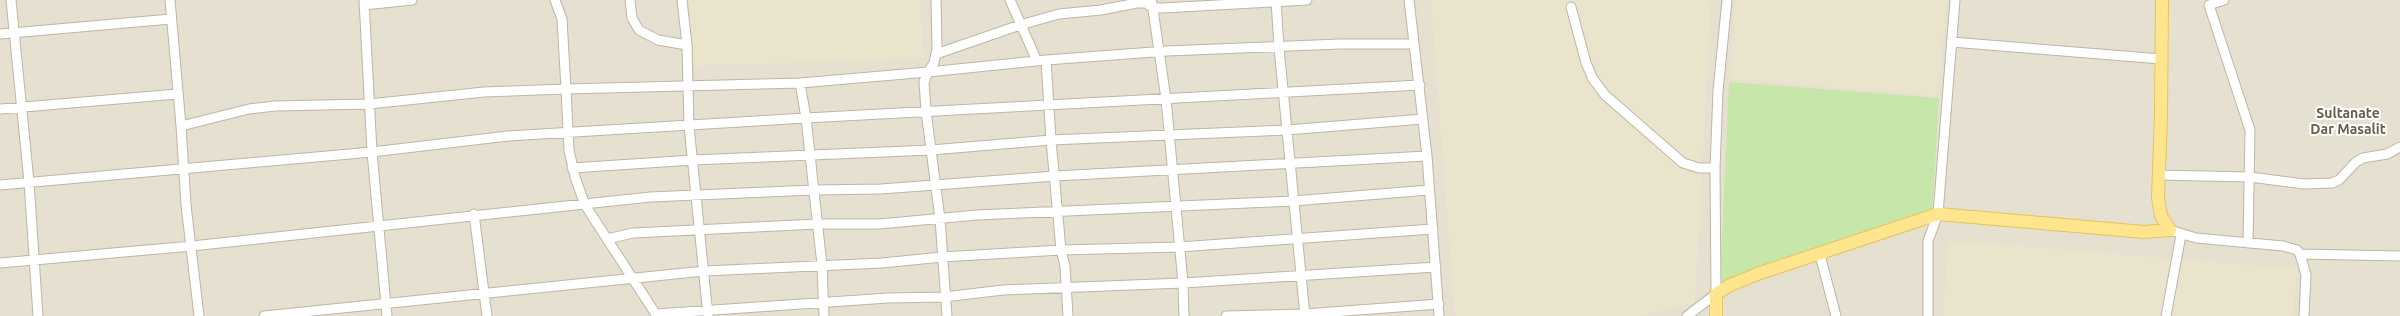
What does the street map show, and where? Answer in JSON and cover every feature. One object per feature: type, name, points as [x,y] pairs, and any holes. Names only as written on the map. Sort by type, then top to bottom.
[{"type":"main road","points":[[2162,0],[2162,115],[2158,175],[2159,209],[2163,222],[2170,230]]},
{"type":"main road","points":[[1716,316],[1716,294],[1760,273],[1820,255],[1938,214],[2144,232],[2170,230]]},
{"type":"street","points":[[11,0],[29,182],[33,260],[38,316]]},
{"type":"street","points":[[170,0],[177,94],[181,126],[183,170],[199,316]]},
{"type":"street","points":[[387,316],[380,226],[372,152],[364,3],[412,0]]},
{"type":"street","points":[[555,0],[562,19],[567,132],[572,168],[585,205],[631,278],[657,315],[823,302],[944,297],[1003,290],[1183,283],[1436,267]]},
{"type":"street","points":[[630,0],[632,18],[639,30],[658,40],[687,45]]},
{"type":"street","points":[[682,0],[687,45],[686,86],[689,126],[697,194],[707,312]]},
{"type":"street","points":[[937,0],[936,54],[934,63],[924,82],[926,111],[940,218],[944,297],[947,316]]},
{"type":"street","points":[[1010,0],[1020,25],[1042,60],[1050,106],[1051,140],[1061,250],[1065,266],[1068,316]]},
{"type":"street","points":[[936,54],[1020,25],[1060,14],[1101,10],[1137,3],[1153,4],[1307,0]]},
{"type":"street","points":[[1409,0],[1427,156],[1439,316]]},
{"type":"street","points":[[1687,316],[1716,294],[1715,168],[1718,91],[1727,0]]},
{"type":"street","points":[[1928,316],[1928,241],[1938,214],[1955,0]]},
{"type":"street","points":[[2224,0],[2207,3],[2250,130],[2248,243]]},
{"type":"street","points":[[1276,1],[1293,201],[1305,315]]},
{"type":"street","points":[[1153,4],[1166,99],[1174,206],[1183,283],[1184,316]]},
{"type":"street","points":[[1571,7],[1586,63],[1593,79],[1605,95],[1683,163],[1699,168],[1715,168]]},
{"type":"street","points":[[0,34],[171,19]]},
{"type":"street","points":[[1952,42],[2161,59]]},
{"type":"street","points":[[181,126],[250,110],[300,105],[369,104],[484,92],[800,82],[928,72],[1042,60],[1159,52],[1279,48],[1340,44],[1414,44]]},
{"type":"street","points":[[800,82],[806,118],[822,265],[824,316]]},
{"type":"street","points":[[0,185],[183,170],[372,152],[461,141],[567,132],[926,111],[1284,94],[1420,85]]},
{"type":"street","points":[[0,109],[177,94]]},
{"type":"street","points":[[572,168],[693,160],[931,150],[1051,140],[1287,130],[1423,119]]},
{"type":"street","points":[[2158,175],[2250,177],[2304,184],[2332,183],[2339,180],[2356,162],[2363,158],[2387,154],[2400,147]]},
{"type":"street","points":[[0,263],[192,246],[380,226],[474,214],[697,194],[881,189],[936,183],[1427,156]]},
{"type":"street","points":[[607,240],[633,233],[817,224],[879,224],[977,215],[1293,201],[1429,190]]},
{"type":"street","points":[[474,214],[487,316]]},
{"type":"street","points":[[264,316],[385,302],[485,294],[704,271],[764,270],[1061,250],[1179,247],[1297,240],[1433,229]]},
{"type":"street","points":[[2170,230],[2181,235],[2283,246],[2297,250],[2300,254],[2306,275],[2304,316]]},
{"type":"street","points":[[2166,316],[2181,235]]},
{"type":"street","points":[[2300,254],[2400,256]]},
{"type":"street","points":[[1820,255],[1836,316]]},
{"type":"street","points":[[1226,316],[1305,315],[1439,304]]},
{"type":"shaded area","points":[[0,0],[2400,0],[2400,316],[0,316]]},
{"type":"shaded area","points":[[689,0],[920,0],[923,58],[693,66]]},
{"type":"shaded area","points":[[1431,0],[1711,0],[1695,303],[1635,316],[1455,316]]},
{"type":"shaded area","points":[[1736,0],[1947,0],[1938,96],[1730,79]]},
{"type":"shaded area","points":[[1948,242],[2005,245],[2297,269],[2293,316],[1943,316]]},
{"type":"green space","points":[[1729,82],[1939,98],[1932,212],[1720,283]]},
{"type":"district","name":"Sultanate Dar Masalit","points":[[2348,122]]}]
